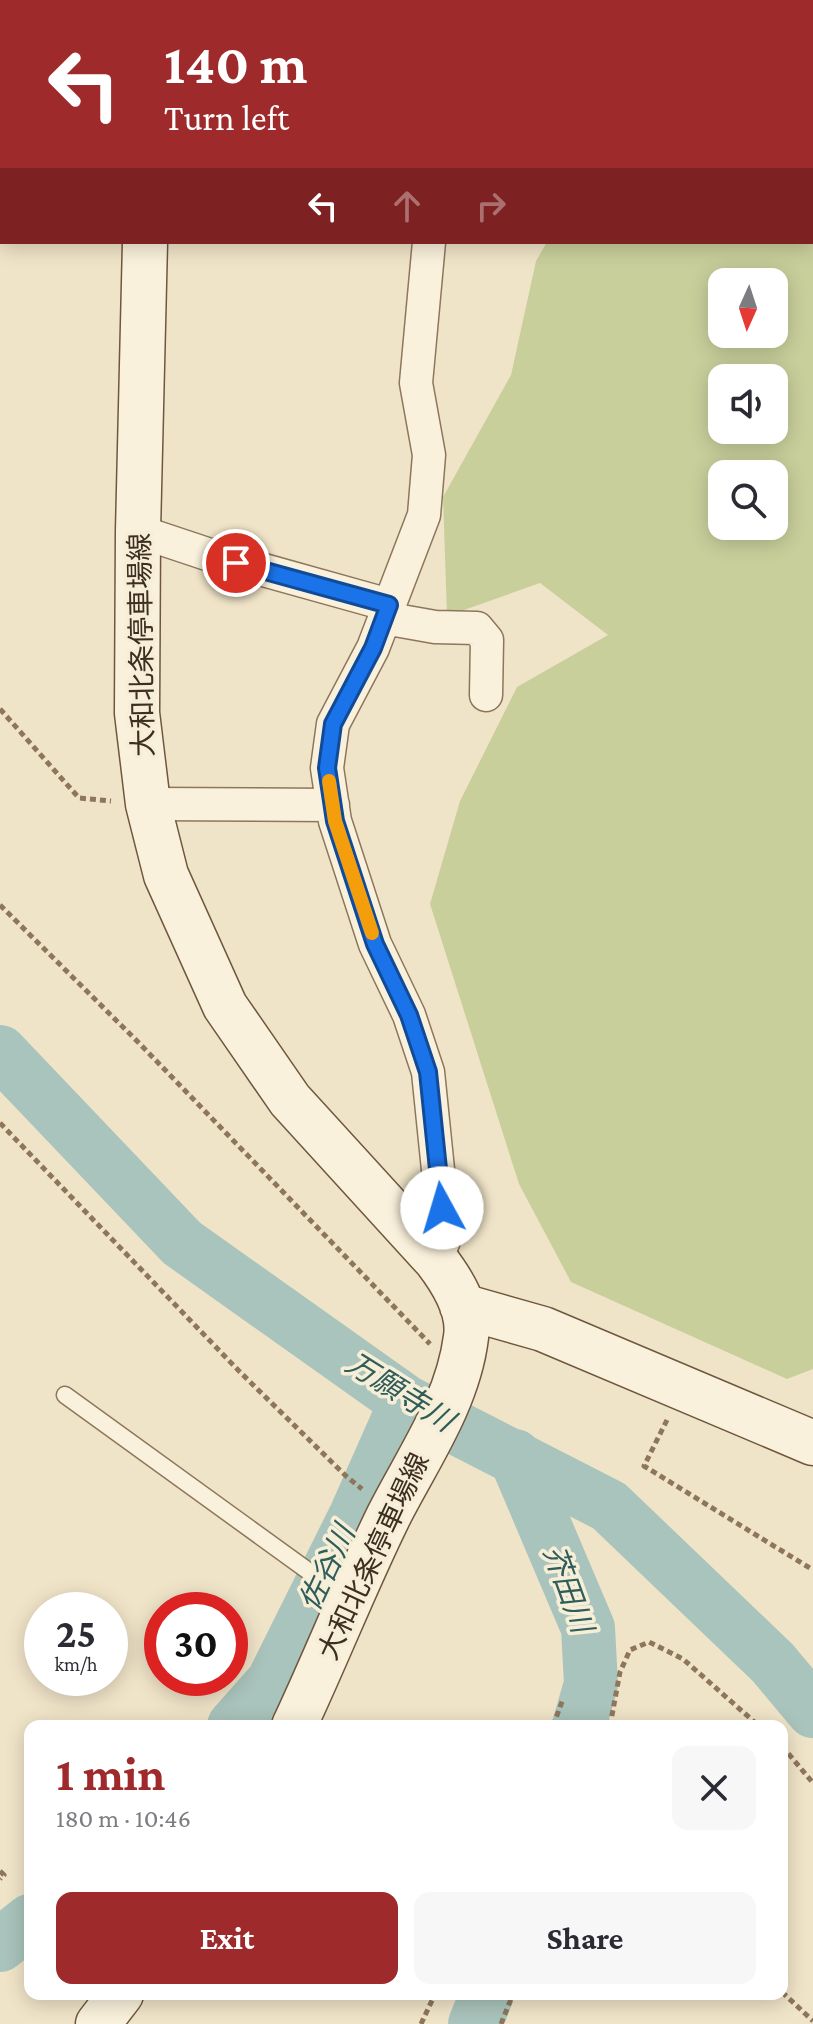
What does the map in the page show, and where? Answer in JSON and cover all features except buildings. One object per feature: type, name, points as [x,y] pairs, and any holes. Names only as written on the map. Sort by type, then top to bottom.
[{"type":"main road","name":"大和北条停車場線","points":[[145,244],[137,713],[148,804],[166,875],[225,1006],[290,1100],[454,1283],[467,1334],[455,1384],[348,1593],[296,1720]]},
{"type":"main road","points":[[462,1306],[543,1329],[813,1443]]},
{"type":"main road","points":[[98,2024],[116,2000]]},
{"type":"street","points":[[429,244],[416,383],[429,455],[424,515],[373,648],[333,724],[327,768],[335,821],[375,944],[409,1015],[428,1072],[445,1238],[436,1260]]},
{"type":"street","points":[[138,531],[435,627],[477,628],[487,640],[486,695]]},
{"type":"street","points":[[148,804],[333,805]]},
{"type":"lane","points":[[65,1395],[311,1573],[348,1593]]},
{"type":"path","points":[[0,709],[79,798],[148,804]]},
{"type":"path","points":[[0,905],[139,1043],[423,1339],[455,1384]]},
{"type":"path","points":[[0,1123],[239,1371],[346,1476]]},
{"type":"path","points":[[683,1387],[644,1466],[813,1570]]},
{"type":"path","points":[[611,1720],[620,1672],[630,1650],[649,1642],[683,1659],[752,1720]]},
{"type":"path","points":[[555,1720],[563,1699]]},
{"type":"path","points":[[788,1753],[813,1783]]},
{"type":"path","points":[[0,1871],[4,1875],[0,1879]]},
{"type":"path","points":[[788,1998],[813,2021]]},
{"type":"path","points":[[421,2024],[432,2000]]},
{"type":"path","points":[[501,2024],[511,2000]]},
{"type":"green space","points":[[546,244],[813,244],[813,1369],[787,1379],[571,1282],[519,1184],[430,904],[460,801],[517,687],[608,635],[540,583],[447,616],[443,497],[511,375],[536,261]]},
{"type":"waterway","name":"万願寺川","points":[[0,1052],[182,1243],[406,1402],[609,1506],[773,1663],[813,1711]]},
{"type":"waterway","name":"佐谷川","points":[[239,1720],[273,1682],[356,1515],[406,1402]]},
{"type":"waterway","name":"芥田川","points":[[515,1456],[588,1628],[591,1684],[581,1720]]},
{"type":"waterway","name":"佐谷川","points":[[0,1945],[24,1926]]},
{"type":"waterway","name":"芥田川","points":[[475,2024],[485,2000]]},
{"type":"slow traffic","points":[[329,781],[335,821],[372,933]]},
{"type":"route","points":[[236,563],[389,605],[373,648],[333,724],[327,768],[335,821],[375,944],[409,1015],[428,1072],[442,1208]]}]
